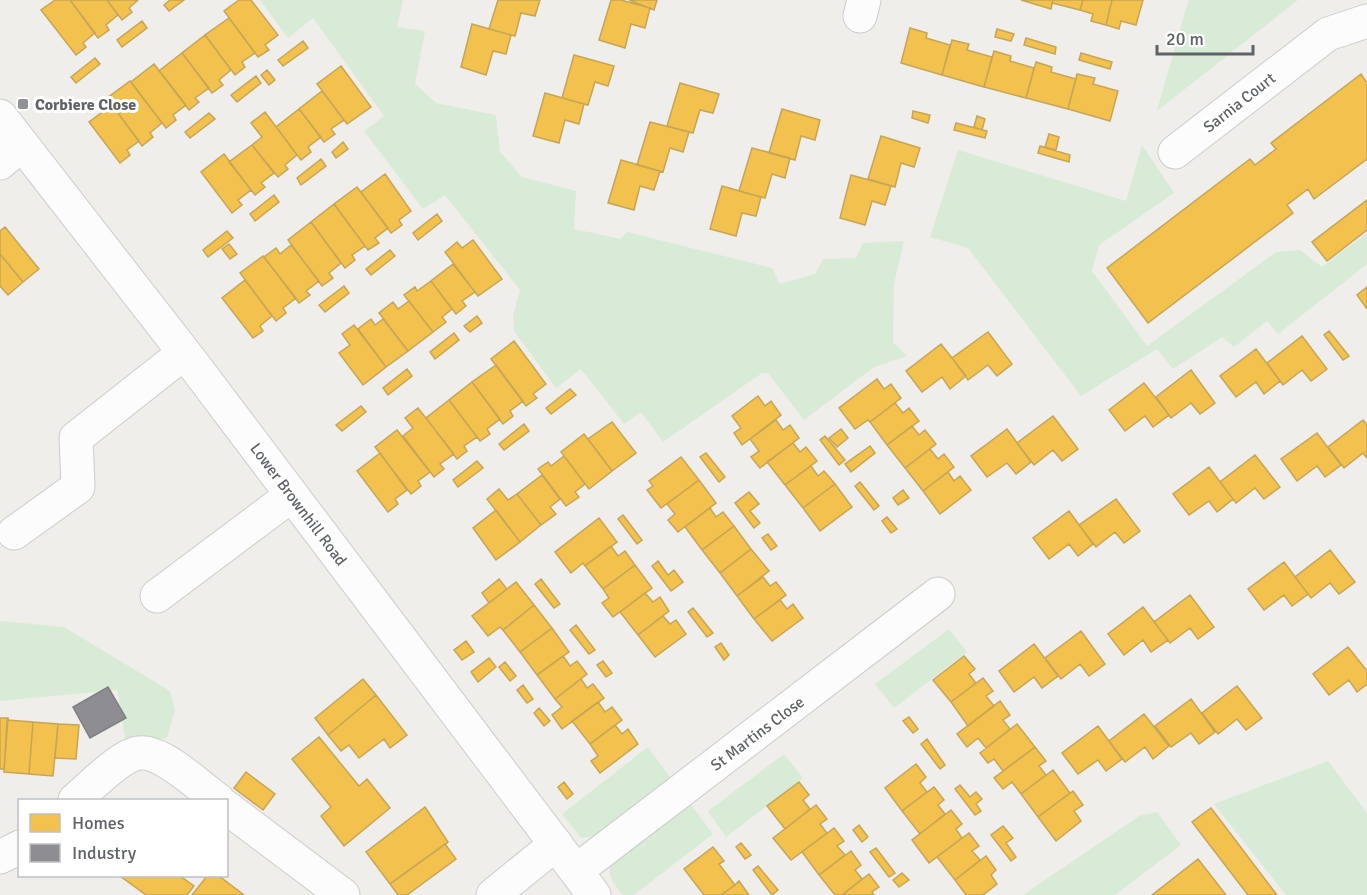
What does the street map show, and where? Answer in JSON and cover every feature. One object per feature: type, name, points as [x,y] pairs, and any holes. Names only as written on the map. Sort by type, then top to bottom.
[{"type":"street","name":"Sarnia Court","points":[[1175,152],[1328,34],[1367,21]]},
{"type":"street","name":"Lower Brownhill Road","points":[[0,116],[11,154],[184,353],[585,883]]},
{"type":"street","points":[[14,533],[78,487],[76,438],[184,353]]},
{"type":"street","points":[[157,596],[292,495]]},
{"type":"street","name":"St Martins Close","points":[[585,883],[938,594]]},
{"type":"street","points":[[77,799],[124,759],[138,753],[153,755],[171,765],[215,799]]},
{"type":"street","points":[[228,809],[343,895]]},
{"type":"street","points":[[493,895],[556,844]]},
{"type":"street","points":[[0,857],[18,848]]},
{"type":"green space","points":[[260,0],[403,0],[397,27],[425,31],[415,84],[436,103],[496,115],[500,152],[522,177],[576,191],[574,229],[621,239],[627,232],[772,268],[780,284],[815,274],[823,259],[856,258],[863,243],[904,241],[894,284],[893,342],[907,356],[874,367],[804,420],[768,373],[762,373],[663,442],[641,412],[624,424],[581,369],[556,388],[514,331],[513,316],[520,290],[445,195],[423,209],[364,131],[384,116],[313,18],[288,38]]},
{"type":"green space","points":[[1189,0],[1298,0],[1157,111],[1187,5]]},
{"type":"green space","points":[[1142,145],[1174,193],[1099,245],[1092,271],[1147,346],[1276,252],[1300,250],[1322,267],[1367,233],[1367,264],[1278,334],[1267,321],[1234,347],[1222,337],[1173,369],[1157,349],[1081,396],[968,248],[930,237],[958,150],[1126,201]]},
{"type":"green space","points":[[0,621],[64,627],[170,691],[175,710],[167,738],[126,743],[117,690],[0,701]]},
{"type":"green space","points":[[949,629],[967,652],[894,708],[875,684]]},
{"type":"green space","points":[[648,747],[672,780],[601,835],[581,838],[562,814]]},
{"type":"green space","points":[[784,754],[803,778],[726,837],[708,811]]},
{"type":"green space","points":[[1328,761],[1367,813],[1367,895],[1286,895],[1214,804]]},
{"type":"green space","points":[[689,802],[713,834],[634,895],[623,895],[610,876],[611,863]]},
{"type":"green space","points":[[1157,812],[1181,845],[1115,895],[1023,895],[1139,816]]},
{"type":"building: Homes","points":[[55,0],[70,0],[95,33],[83,43],[86,47],[76,55],[41,10]]},
{"type":"building: Homes","points":[[70,0],[107,0],[118,15],[106,25],[109,30],[98,38]]},
{"type":"building: Homes","points":[[107,0],[138,0],[129,8],[132,12],[122,20]]},
{"type":"building: Homes","points":[[170,0],[184,0],[169,11],[164,5]]},
{"type":"building: Homes","points":[[239,0],[251,0],[278,35],[265,45],[269,50],[258,57],[224,11]]},
{"type":"building: Homes","points":[[498,0],[540,0],[535,16],[521,13],[515,36],[489,29]]},
{"type":"building: Homes","points":[[611,0],[621,0],[650,8],[645,28],[631,24],[625,48],[599,40]]},
{"type":"building: Homes","points":[[629,0],[657,0],[654,10]]},
{"type":"building: Homes","points":[[1021,0],[1053,0],[1051,9]]},
{"type":"building: Homes","points":[[1053,0],[1083,0],[1080,10],[1052,3]]},
{"type":"building: Homes","points":[[1083,0],[1112,0],[1106,25],[1091,21],[1093,14],[1080,10]]},
{"type":"building: Homes","points":[[1112,0],[1143,0],[1136,25],[1121,21],[1119,29],[1106,25]]},
{"type":"building: Homes","points":[[229,18],[255,53],[242,62],[245,67],[235,75],[205,35]]},
{"type":"building: Homes","points":[[142,21],[147,28],[122,47],[117,40]]},
{"type":"building: Homes","points":[[472,24],[511,35],[506,54],[493,51],[486,75],[461,67]]},
{"type":"building: Homes","points":[[910,28],[927,33],[926,38],[950,45],[942,75],[901,63]]},
{"type":"building: Homes","points":[[997,29],[1014,34],[1011,41],[995,37]]},
{"type":"building: Homes","points":[[205,35],[231,70],[219,80],[223,85],[212,93],[182,53]]},
{"type":"building: Homes","points":[[1026,38],[1056,47],[1055,54],[1024,45]]},
{"type":"building: Homes","points":[[952,40],[969,44],[967,50],[992,57],[984,87],[942,75]]},
{"type":"building: Homes","points":[[303,41],[308,48],[283,66],[278,60]]},
{"type":"building: Homes","points":[[994,51],[1011,56],[1010,61],[1034,68],[1026,98],[984,87]]},
{"type":"building: Homes","points":[[182,53],[209,88],[195,98],[199,102],[189,110],[159,71]]},
{"type":"building: Homes","points":[[1081,53],[1112,62],[1110,69],[1079,60]]},
{"type":"building: Homes","points":[[574,55],[614,66],[608,86],[595,82],[588,105],[562,98]]},
{"type":"building: Homes","points":[[95,58],[100,64],[76,83],[71,77]]},
{"type":"building: Homes","points":[[1036,62],[1052,67],[1051,72],[1076,79],[1068,109],[1026,98]]},
{"type":"building: Homes","points":[[154,64],[186,105],[173,115],[176,120],[166,128],[131,82]]},
{"type":"building: Homes","points":[[341,66],[371,107],[347,124],[317,84]]},
{"type":"building: Homes","points":[[267,70],[275,80],[269,85],[261,75]]},
{"type":"building: Homes","points":[[1077,74],[1095,78],[1093,84],[1118,91],[1110,121],[1068,109]]},
{"type":"building: Homes","points":[[1361,74],[1367,83],[1367,159],[1314,199],[1308,189],[1287,205],[1293,213],[1148,323],[1107,268],[1250,159],[1255,165],[1276,149],[1271,143]]},
{"type":"building: Homes","points":[[256,76],[261,83],[237,102],[231,95]]},
{"type":"building: Homes","points":[[130,81],[162,123],[150,133],[153,137],[142,146],[107,98]]},
{"type":"building: Homes","points":[[680,83],[719,94],[713,113],[700,110],[693,133],[667,126]]},
{"type":"building: Homes","points":[[322,91],[344,120],[331,129],[335,134],[324,142],[299,109]]},
{"type":"building: Homes","points":[[545,93],[584,104],[579,124],[565,120],[559,143],[533,136]]},
{"type":"building: Homes","points":[[112,105],[139,141],[127,150],[130,155],[120,163],[89,122]]},
{"type":"building: Homes","points":[[299,109],[321,137],[308,147],[311,152],[301,160],[276,127]]},
{"type":"building: Homes","points":[[782,109],[820,120],[815,140],[801,136],[795,160],[769,153]]},
{"type":"building: Homes","points":[[913,111],[930,115],[928,123],[912,118]]},
{"type":"building: Homes","points":[[265,112],[297,155],[285,165],[288,169],[278,177],[252,145],[262,137],[251,123]]},
{"type":"building: Homes","points":[[209,113],[215,119],[190,138],[185,132]]},
{"type":"building: Homes","points":[[977,116],[985,119],[982,130],[974,127]]},
{"type":"building: Homes","points":[[650,122],[689,132],[683,152],[670,148],[663,172],[637,165]]},
{"type":"building: Homes","points":[[956,123],[987,131],[985,138],[954,130]]},
{"type":"building: Homes","points":[[1049,134],[1059,137],[1056,150],[1045,147]]},
{"type":"building: Homes","points":[[881,136],[920,148],[914,167],[901,163],[895,187],[868,179]]},
{"type":"building: Homes","points":[[343,142],[348,149],[336,158],[332,152]]},
{"type":"building: Homes","points":[[252,145],[274,173],[261,183],[265,187],[255,195],[229,162]]},
{"type":"building: Homes","points":[[1040,146],[1070,155],[1069,162],[1038,153]]},
{"type":"building: Homes","points":[[752,148],[790,158],[785,178],[772,174],[765,198],[739,191]]},
{"type":"building: Homes","points":[[224,154],[251,190],[238,200],[242,205],[232,213],[201,172]]},
{"type":"building: Homes","points":[[321,159],[326,166],[301,185],[297,178]]},
{"type":"building: Homes","points":[[621,160],[660,171],[654,190],[640,186],[634,210],[608,203]]},
{"type":"building: Homes","points":[[385,174],[411,211],[399,220],[402,225],[391,233],[361,192]]},
{"type":"building: Homes","points":[[851,175],[891,186],[885,205],[872,201],[865,225],[840,218]]},
{"type":"building: Homes","points":[[722,186],[761,197],[756,216],[742,213],[736,236],[710,229]]},
{"type":"building: Homes","points":[[357,187],[388,228],[375,238],[379,243],[368,250],[334,204]]},
{"type":"building: Homes","points":[[274,195],[279,202],[255,221],[250,214]]},
{"type":"building: Homes","points":[[1367,200],[1367,230],[1327,261],[1312,242]]},
{"type":"building: Homes","points":[[334,204],[365,246],[352,255],[355,260],[345,268],[311,222]]},
{"type":"building: Homes","points":[[437,214],[442,221],[418,240],[413,233]]},
{"type":"building: Homes","points":[[311,222],[341,263],[329,273],[333,278],[322,286],[288,240]]},
{"type":"building: Homes","points":[[5,227],[39,269],[23,282],[0,254],[0,231]]},
{"type":"building: Homes","points":[[227,231],[233,238],[208,257],[203,250]]},
{"type":"building: Homes","points":[[473,240],[502,279],[478,296],[445,252],[457,242],[462,248]]},
{"type":"building: Homes","points":[[229,244],[237,254],[230,259],[222,249]]},
{"type":"building: Homes","points":[[291,245],[319,281],[306,291],[310,295],[299,303],[264,257],[276,248],[280,254]]},
{"type":"building: Homes","points":[[390,250],[395,256],[371,275],[366,269]]},
{"type":"building: Homes","points":[[0,254],[23,282],[8,295],[0,286]]},
{"type":"building: Homes","points":[[263,256],[296,298],[283,308],[286,313],[276,321],[240,273]]},
{"type":"building: Homes","points":[[453,264],[475,292],[462,301],[466,306],[456,314],[431,281]]},
{"type":"building: Homes","points":[[245,280],[272,316],[260,326],[263,331],[253,338],[222,298]]},
{"type":"building: Homes","points":[[431,281],[452,309],[442,317],[446,322],[433,332],[404,295],[415,287],[417,291]]},
{"type":"building: Homes","points":[[344,286],[349,293],[325,312],[319,305]]},
{"type":"building: Homes","points":[[1367,287],[1367,309],[1357,295]]},
{"type":"building: Homes","points":[[409,301],[433,332],[408,351],[379,313],[393,302],[398,309]]},
{"type":"building: Homes","points":[[477,316],[482,323],[470,332],[464,326]]},
{"type":"building: Homes","points":[[371,319],[375,325],[383,319],[408,351],[386,367],[358,329]]},
{"type":"building: Homes","points":[[354,325],[386,367],[363,385],[339,353],[350,345],[342,334]]},
{"type":"building: Homes","points":[[1329,331],[1349,356],[1343,360],[1324,335]]},
{"type":"building: Homes","points":[[988,332],[1012,364],[997,376],[988,365],[968,380],[952,358]]},
{"type":"building: Homes","points":[[454,333],[459,340],[435,359],[430,352]]},
{"type":"building: Homes","points":[[1302,336],[1327,369],[1311,381],[1302,370],[1283,385],[1267,363]]},
{"type":"building: Homes","points":[[514,341],[546,384],[533,394],[537,398],[526,406],[491,359]]},
{"type":"building: Homes","points":[[941,344],[966,376],[950,389],[942,377],[922,392],[906,371]]},
{"type":"building: Homes","points":[[1256,349],[1280,381],[1264,394],[1256,382],[1236,397],[1220,376]]},
{"type":"building: Homes","points":[[496,365],[523,401],[510,411],[513,416],[503,424],[472,382]]},
{"type":"building: Homes","points":[[407,369],[412,376],[388,395],[383,388]]},
{"type":"building: Homes","points":[[1191,370],[1215,403],[1200,414],[1191,403],[1171,418],[1156,397]]},
{"type":"building: Homes","points":[[877,379],[884,389],[891,384],[901,398],[870,422],[868,420],[855,429],[839,408]]},
{"type":"building: Homes","points":[[472,382],[500,419],[487,429],[490,434],[480,441],[449,400]]},
{"type":"building: Homes","points":[[1144,383],[1169,415],[1153,427],[1145,416],[1125,431],[1109,410]]},
{"type":"building: Homes","points":[[570,389],[576,395],[551,414],[546,408]]},
{"type":"building: Homes","points":[[758,396],[765,406],[771,401],[781,415],[742,445],[734,433],[741,428],[732,416]]},
{"type":"building: Homes","points":[[449,400],[477,437],[464,446],[467,451],[457,459],[426,418]]},
{"type":"building: Homes","points":[[895,403],[903,413],[909,408],[919,421],[887,445],[870,422]]},
{"type":"building: Homes","points":[[361,406],[366,412],[342,431],[336,425]]},
{"type":"building: Homes","points":[[418,408],[454,454],[440,464],[444,469],[434,477],[403,436],[413,428],[405,418]]},
{"type":"building: Homes","points":[[1053,416],[1078,449],[1062,461],[1053,450],[1034,465],[1017,443]]},
{"type":"building: Homes","points":[[776,420],[783,430],[790,425],[799,438],[760,468],[751,457],[759,451],[750,439]]},
{"type":"building: Homes","points":[[1363,420],[1367,425],[1367,458],[1363,453],[1344,468],[1328,447]]},
{"type":"building: Homes","points":[[612,422],[636,453],[612,471],[588,439]]},
{"type":"building: Homes","points":[[524,424],[529,431],[504,450],[499,444]]},
{"type":"building: Homes","points":[[912,426],[919,435],[925,430],[936,444],[905,468],[887,445]]},
{"type":"building: Homes","points":[[841,429],[848,438],[837,447],[829,438]]},
{"type":"building: Homes","points":[[1007,429],[1031,462],[1016,474],[1007,463],[987,477],[971,456]]},
{"type":"building: Homes","points":[[397,430],[430,472],[418,481],[421,486],[411,494],[375,447]]},
{"type":"building: Homes","points":[[1317,433],[1341,465],[1325,477],[1317,466],[1297,481],[1281,459]]},
{"type":"building: Homes","points":[[584,434],[612,471],[589,489],[561,452]]},
{"type":"building: Homes","points":[[825,436],[845,460],[839,465],[820,440]]},
{"type":"building: Homes","points":[[793,443],[800,452],[806,447],[817,461],[785,485],[767,462]]},
{"type":"building: Homes","points":[[870,446],[875,453],[851,472],[845,464]]},
{"type":"building: Homes","points":[[930,449],[938,459],[944,454],[954,467],[923,491],[905,468]]},
{"type":"building: Homes","points":[[380,453],[407,490],[395,499],[398,504],[388,512],[357,471]]},
{"type":"building: Homes","points":[[706,453],[725,477],[719,482],[700,457]]},
{"type":"building: Homes","points":[[1255,455],[1280,487],[1264,499],[1255,488],[1236,503],[1220,482]]},
{"type":"building: Homes","points":[[564,456],[585,484],[575,492],[579,497],[566,506],[538,469],[548,462],[551,466]]},
{"type":"building: Homes","points":[[681,457],[699,480],[661,508],[647,490],[653,486],[649,481]]},
{"type":"building: Homes","points":[[477,461],[483,468],[458,487],[453,480]]},
{"type":"building: Homes","points":[[811,466],[818,476],[824,471],[835,484],[803,508],[785,485]]},
{"type":"building: Homes","points":[[1209,467],[1233,499],[1217,512],[1209,501],[1189,515],[1173,494]]},
{"type":"building: Homes","points":[[948,472],[954,481],[960,476],[971,490],[940,514],[923,491]]},
{"type":"building: Homes","points":[[542,475],[560,499],[550,507],[556,514],[541,525],[517,494]]},
{"type":"building: Homes","points":[[699,480],[716,503],[678,532],[668,520],[675,514],[667,504]]},
{"type":"building: Homes","points":[[860,482],[879,506],[874,510],[855,486]]},
{"type":"building: Homes","points":[[835,484],[852,507],[820,531],[803,508]]},
{"type":"building: Homes","points":[[499,489],[508,500],[517,494],[541,525],[520,542],[487,499]]},
{"type":"building: Homes","points":[[903,490],[909,498],[898,505],[893,498]]},
{"type":"building: Homes","points":[[749,492],[759,504],[750,511],[760,523],[754,528],[735,503]]},
{"type":"building: Homes","points":[[1116,499],[1140,531],[1124,543],[1115,532],[1096,547],[1079,525]]},
{"type":"building: Homes","points":[[710,508],[716,517],[723,512],[734,526],[702,550],[685,527]]},
{"type":"building: Homes","points":[[496,510],[520,542],[496,560],[473,528]]},
{"type":"building: Homes","points":[[1069,511],[1093,544],[1078,556],[1069,544],[1049,559],[1033,538]]},
{"type":"building: Homes","points":[[623,515],[642,540],[637,544],[618,519]]},
{"type":"building: Homes","points":[[887,517],[897,529],[891,533],[882,521]]},
{"type":"building: Homes","points":[[599,518],[617,542],[585,566],[583,563],[571,573],[555,552]]},
{"type":"building: Homes","points":[[734,526],[751,549],[720,573],[702,550]]},
{"type":"building: Homes","points":[[768,534],[777,546],[771,550],[762,538]]},
{"type":"building: Homes","points":[[611,546],[618,556],[625,551],[635,565],[603,589],[585,566]]},
{"type":"building: Homes","points":[[751,549],[769,571],[737,596],[720,573]]},
{"type":"building: Homes","points":[[1330,550],[1355,582],[1339,594],[1330,583],[1311,598],[1295,577]]},
{"type":"building: Homes","points":[[658,561],[668,575],[674,570],[683,582],[671,591],[652,566]]},
{"type":"building: Homes","points":[[1284,562],[1308,594],[1292,606],[1284,595],[1264,610],[1248,589]]},
{"type":"building: Homes","points":[[635,565],[652,588],[613,617],[602,603],[609,598],[603,589]]},
{"type":"building: Homes","points":[[763,577],[770,586],[776,582],[786,595],[754,619],[737,596]]},
{"type":"building: Homes","points":[[499,579],[507,589],[489,603],[482,593]]},
{"type":"building: Homes","points":[[541,579],[560,604],[554,608],[535,584]]},
{"type":"building: Homes","points":[[516,582],[534,605],[503,630],[500,627],[488,636],[472,616]]},
{"type":"building: Homes","points":[[645,593],[653,602],[660,597],[669,611],[638,635],[620,612]]},
{"type":"building: Homes","points":[[1190,595],[1214,627],[1198,639],[1190,628],[1170,643],[1154,622]]},
{"type":"building: Homes","points":[[780,600],[787,609],[793,604],[803,618],[772,641],[754,619]]},
{"type":"building: Homes","points":[[534,605],[552,628],[520,652],[503,630]]},
{"type":"building: Homes","points":[[1143,607],[1168,640],[1151,652],[1143,640],[1124,655],[1108,634]]},
{"type":"building: Homes","points":[[693,608],[713,633],[707,637],[688,612]]},
{"type":"building: Homes","points":[[663,616],[670,624],[676,620],[686,634],[655,657],[638,635]]},
{"type":"building: Homes","points":[[576,625],[595,650],[589,654],[570,630]]},
{"type":"building: Homes","points":[[552,628],[569,652],[537,675],[520,652]]},
{"type":"building: Homes","points":[[1081,631],[1105,664],[1089,676],[1080,664],[1061,679],[1045,658]]},
{"type":"building: Homes","points":[[466,641],[474,652],[462,660],[454,650]]},
{"type":"building: Homes","points":[[721,643],[729,655],[724,660],[715,647]]},
{"type":"building: Homes","points":[[1034,644],[1058,676],[1042,688],[1034,677],[1014,692],[999,671]]},
{"type":"building: Homes","points":[[1348,647],[1367,671],[1367,684],[1357,692],[1349,680],[1329,695],[1313,674]]},
{"type":"building: Homes","points":[[563,656],[570,666],[577,661],[587,674],[555,699],[537,675]]},
{"type":"building: Homes","points":[[964,656],[975,669],[969,674],[976,683],[951,702],[933,680]]},
{"type":"building: Homes","points":[[489,658],[496,667],[478,682],[471,672]]},
{"type":"building: Homes","points":[[603,661],[612,673],[606,677],[597,665]]},
{"type":"building: Homes","points":[[505,662],[516,676],[510,681],[499,667]]},
{"type":"building: Homes","points":[[983,678],[993,691],[986,696],[994,706],[968,726],[951,702]]},
{"type":"building: Homes","points":[[363,679],[376,695],[328,735],[315,718]]},
{"type":"building: Homes","points":[[581,679],[587,688],[593,684],[604,698],[562,729],[552,715],[562,707],[555,699]]},
{"type":"building: Homes","points":[[523,685],[533,699],[527,703],[517,690]]},
{"type":"building: Homes","points":[[1237,686],[1262,718],[1246,730],[1237,719],[1218,734],[1202,713]]},
{"type":"building: Homes","points":[[376,695],[407,735],[390,748],[384,739],[359,758],[349,745],[341,751],[328,735]]},
{"type":"building: Homes","points":[[1191,699],[1215,732],[1199,744],[1191,733],[1171,747],[1155,726]]},
{"type":"building: Homes","points":[[1000,701],[1010,715],[1003,720],[1010,729],[986,748],[978,738],[967,747],[957,734]]},
{"type":"building: Homes","points":[[598,702],[605,712],[612,707],[622,720],[590,744],[572,721]]},
{"type":"building: Homes","points":[[539,708],[550,721],[544,726],[534,713]]},
{"type":"building: Homes","points":[[1144,714],[1169,746],[1153,759],[1145,747],[1125,762],[1109,741]]},
{"type":"building: Homes","points":[[909,717],[918,729],[913,733],[903,721]]},
{"type":"building: Homes","points":[[0,718],[8,718],[4,769],[0,769]]},
{"type":"building: Homes","points":[[7,720],[33,722],[29,774],[4,772]]},
{"type":"building: Homes","points":[[33,722],[58,724],[53,776],[29,774]]},
{"type":"building: Homes","points":[[58,724],[79,725],[76,759],[55,758]]},
{"type":"building: Homes","points":[[1017,724],[1035,747],[1003,771],[994,759],[988,763],[980,753]]},
{"type":"building: Homes","points":[[615,725],[622,734],[628,729],[638,744],[600,773],[591,761],[598,756],[590,744]]},
{"type":"building: Homes","points":[[1098,726],[1122,759],[1106,771],[1098,760],[1078,774],[1062,753]]},
{"type":"building: Homes","points":[[319,737],[359,786],[367,779],[390,808],[344,846],[321,816],[331,807],[292,759]]},
{"type":"building: Homes","points":[[927,739],[945,765],[940,769],[921,744]]},
{"type":"building: Homes","points":[[1035,747],[1046,761],[1039,766],[1046,775],[1021,794],[1012,782],[1003,789],[994,778]]},
{"type":"building: Homes","points":[[916,764],[926,777],[920,783],[927,792],[902,811],[885,788]]},
{"type":"building: Homes","points":[[1053,770],[1070,793],[1038,817],[1021,794]]},
{"type":"building: Homes","points":[[246,772],[275,794],[263,810],[234,788]]},
{"type":"building: Homes","points":[[564,782],[573,794],[567,799],[558,787]]},
{"type":"building: Homes","points":[[799,782],[809,795],[803,800],[810,809],[785,829],[767,806]]},
{"type":"building: Homes","points":[[960,785],[970,797],[976,792],[982,799],[976,804],[981,811],[975,815],[955,789]]},
{"type":"building: Homes","points":[[934,787],[944,800],[938,805],[945,814],[920,834],[902,811]]},
{"type":"building: Homes","points":[[1073,791],[1083,805],[1074,811],[1081,821],[1056,841],[1038,817]]},
{"type":"building: Homes","points":[[816,805],[827,819],[820,824],[827,833],[791,860],[773,838]]},
{"type":"building: Homes","points":[[425,807],[448,842],[390,884],[366,852]]},
{"type":"building: Homes","points":[[1211,808],[1277,895],[1248,895],[1192,822]]},
{"type":"building: Homes","points":[[951,810],[962,824],[956,829],[962,838],[929,863],[912,840]]},
{"type":"building: Homes","points":[[859,825],[868,837],[862,842],[853,830]]},
{"type":"building: Homes","points":[[1003,826],[1013,838],[1006,843],[1016,857],[1011,861],[991,835]]},
{"type":"building: Homes","points":[[834,828],[844,841],[837,846],[845,855],[819,875],[802,852]]},
{"type":"building: Homes","points":[[969,833],[979,846],[972,851],[980,860],[955,880],[937,857]]},
{"type":"building: Homes","points":[[741,843],[751,855],[745,859],[736,847]]},
{"type":"building: Homes","points":[[445,844],[456,859],[407,895],[398,895],[390,884]]},
{"type":"building: Homes","points":[[713,847],[724,861],[719,864],[735,885],[721,895],[704,895],[684,869]]},
{"type":"building: Homes","points":[[876,848],[895,873],[889,877],[870,852]]},
{"type":"building: Homes","points":[[851,851],[861,865],[855,870],[862,879],[842,895],[835,895],[819,875]]},
{"type":"building: Homes","points":[[986,856],[996,870],[991,875],[997,884],[983,895],[966,895],[955,880]]},
{"type":"building: Homes","points":[[1198,859],[1226,895],[1152,895]]},
{"type":"building: Homes","points":[[758,866],[778,890],[772,895],[753,870]]},
{"type":"building: Homes","points":[[902,873],[909,880],[899,887],[893,880]]},
{"type":"building: Homes","points":[[869,874],[879,887],[872,892],[874,895],[842,895]]},
{"type":"building: Homes","points":[[121,877],[181,877],[194,886],[187,895],[146,895]]},
{"type":"building: Homes","points":[[206,877],[220,877],[244,895],[192,895]]},
{"type":"building: Homes","points":[[739,881],[749,895],[721,895],[735,885]]},
{"type":"building: Industry","points":[[108,687],[126,718],[90,738],[73,707]]},
{"type":"place","name":"Corbiere Close","points":[[23,104]]}]
